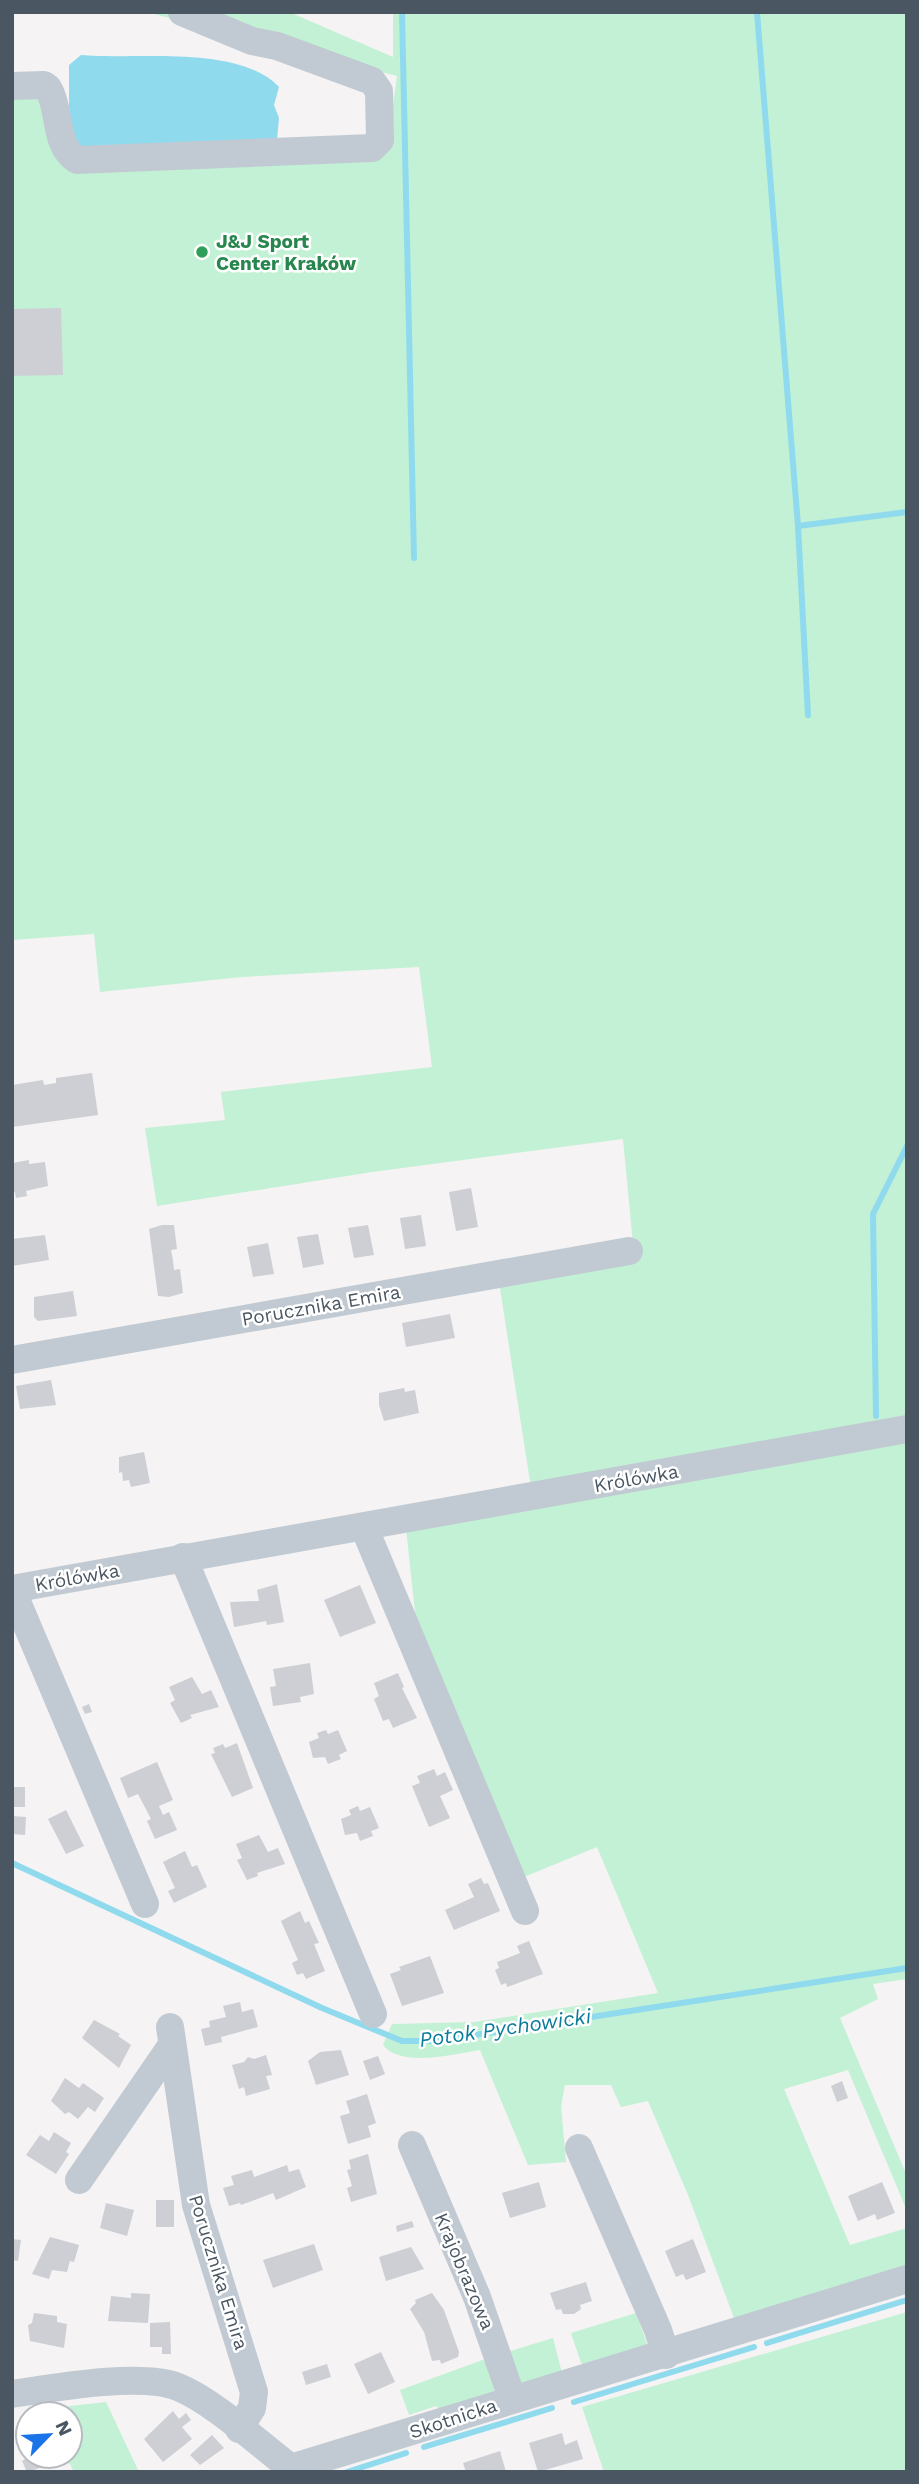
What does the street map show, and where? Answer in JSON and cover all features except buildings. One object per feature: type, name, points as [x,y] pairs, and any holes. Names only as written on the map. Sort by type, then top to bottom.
[{"type":"street","points":[[12,86],[44,85],[48,88],[64,143],[71,156],[77,160],[372,148],[377,145],[380,140],[379,91],[372,81],[324,61],[251,41],[182,12]]},
{"type":"street","name":"Porucznika Emira","points":[[12,1360],[629,1251]]},
{"type":"street","name":"Królówka","points":[[12,1590],[183,1557],[907,1429]]},
{"type":"street","points":[[364,1527],[525,1911]]},
{"type":"street","points":[[183,1557],[373,2014]]},
{"type":"street","points":[[12,1590],[145,1904]]},
{"type":"street","name":"Porucznika Emira","points":[[79,2180],[171,2036],[196,2205],[254,2392],[252,2409],[239,2429]]},
{"type":"street","name":"Krajobrazowa","points":[[412,2145],[477,2297],[512,2398]]},
{"type":"street","points":[[579,2148],[658,2330],[666,2355]]},
{"type":"street","name":"Skotnicka","points":[[12,2394],[89,2385],[163,2383],[190,2393],[293,2470],[512,2398],[666,2355],[907,2278]]},
{"type":"green space","points":[[146,12],[289,12],[393,57],[393,12],[907,12],[907,1979],[873,1984],[878,1999],[840,2018],[907,2176],[907,2211],[848,2070],[784,2089],[850,2245],[907,2228],[907,2271],[737,2326],[688,2195],[648,2101],[621,2107],[611,2085],[565,2085],[561,2106],[566,2162],[528,2165],[480,2050],[415,2058],[391,2052],[383,2045],[392,2024],[475,2022],[658,1993],[597,1847],[519,1879],[416,1622],[406,1528],[531,1488],[499,1282],[634,1254],[623,1139],[372,1172],[157,1206],[145,1128],[225,1120],[221,1092],[432,1067],[419,967],[241,977],[100,992],[94,934],[12,940],[12,82],[53,80],[55,131],[387,150],[397,76]]},
{"type":"green space","points":[[907,2312],[907,2472],[604,2472],[582,2407]]},
{"type":"green space","points":[[636,2313],[650,2352],[591,2370],[581,2363],[571,2333]]},
{"type":"green space","points":[[553,2338],[562,2373],[521,2383],[504,2353]]},
{"type":"green space","points":[[491,2357],[496,2388],[490,2396],[441,2410],[436,2406],[409,2415],[400,2390]]},
{"type":"green space","points":[[106,2402],[139,2472],[74,2472],[73,2470],[84,2470],[84,2404]]},
{"type":"water","points":[[81,55],[213,59],[261,73],[279,87],[274,105],[279,118],[277,140],[75,149],[69,107],[69,65]]},
{"type":"waterway","points":[[402,12],[414,558]]},
{"type":"waterway","points":[[757,12],[798,526],[808,715]]},
{"type":"waterway","points":[[798,526],[907,512]]},
{"type":"waterway","points":[[876,1416],[873,1214],[907,1146]]},
{"type":"waterway","name":"Potok Pychowicki","points":[[12,1863],[322,2008],[402,2041],[436,2041],[907,1968]]},
{"type":"waterway","points":[[767,2343],[907,2300]]},
{"type":"waterway","points":[[574,2402],[754,2347]]},
{"type":"waterway","points":[[424,2447],[552,2408]]},
{"type":"waterway","points":[[347,2472],[406,2453]]},
{"type":"place","name":"J&J Sport Center Kraków","points":[[202,252]]}]
